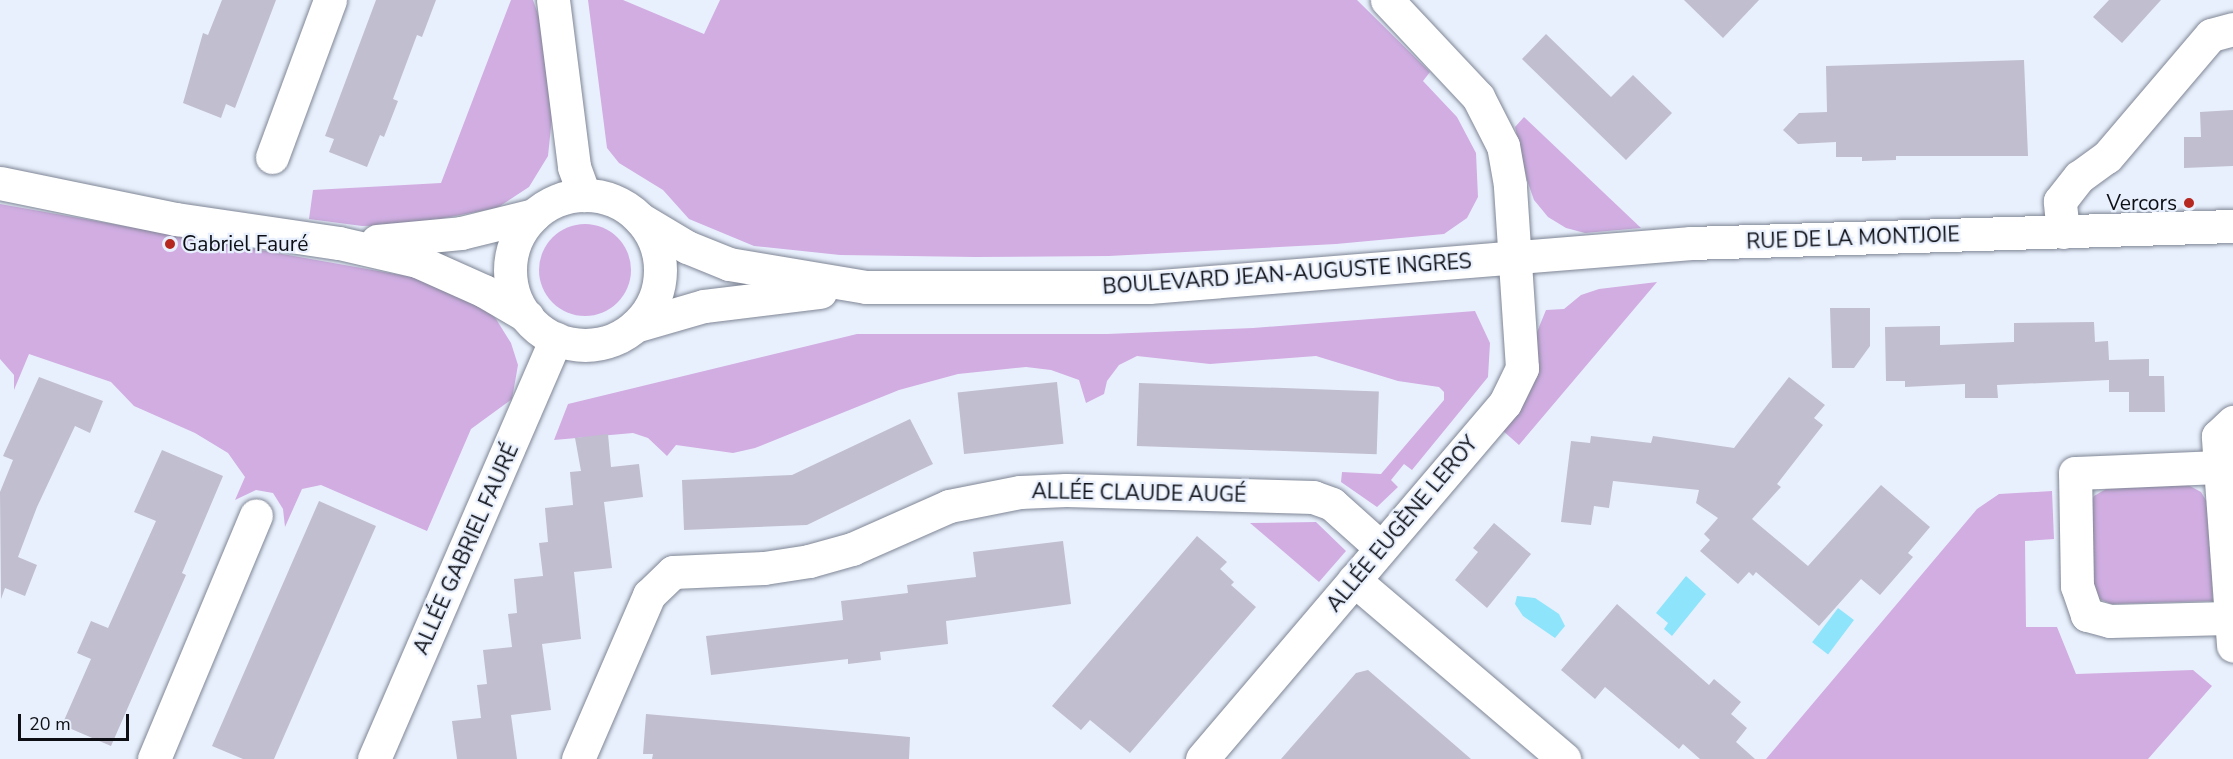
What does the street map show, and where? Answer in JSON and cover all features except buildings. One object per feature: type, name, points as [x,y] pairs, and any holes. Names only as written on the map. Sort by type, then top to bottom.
[{"type":"street","points":[[272,157],[330,0]]},
{"type":"street","points":[[553,0],[573,167],[585,195]]},
{"type":"street","name":"ALLÉE EUGÈNE LEROY","points":[[1202,759],[1505,403],[1518,381],[1522,353],[1508,165],[1488,111],[1387,0]]},
{"type":"street","points":[[2062,216],[2079,177],[2107,158],[2211,35],[2233,29]]},
{"type":"street","points":[[0,183],[176,219],[339,243],[417,261],[484,291],[527,316],[556,339],[597,344],[635,326],[652,303],[660,276],[656,245],[640,219],[615,201],[585,195],[549,204],[534,215],[514,246],[511,264],[514,292],[527,316]]},
{"type":"street","points":[[339,243],[422,239],[534,215]]},
{"type":"street","name":"RUE DE LA MONTJOIE","points":[[1644,248],[2062,216],[2233,226]]},
{"type":"street","name":"BOULEVARD JEAN-AUGUSTE INGRES","points":[[640,219],[687,247],[729,264],[857,287]]},
{"type":"street","name":"BOULEVARD JEAN-AUGUSTE INGRES","points":[[635,326],[724,302],[857,287],[1149,287],[1644,248]]},
{"type":"street","name":"ALLÉE GABRIEL FAURÉ","points":[[374,759],[556,339]]},
{"type":"street","points":[[2220,467],[2075,473],[2077,586],[2080,604],[2087,615],[2096,620],[2230,632],[2220,467],[2218,436],[2233,422]]},
{"type":"street","name":"ALLÉE CLAUDE AUGÉ","points":[[578,759],[649,595],[673,572],[764,568],[810,561],[852,549],[949,506],[1020,492],[1066,490],[1313,497],[1332,504],[1381,548]]},
{"type":"street","points":[[154,759],[256,515]]},
{"type":"street","points":[[1354,580],[1564,759]]},
{"type":"shaded area","points":[[511,0],[533,0],[540,20],[552,117],[548,156],[529,187],[497,208],[408,225],[362,226],[309,219],[313,190],[441,183]]},
{"type":"shaded area","points":[[588,0],[623,0],[704,34],[720,0],[1357,0],[1430,72],[1423,81],[1457,117],[1476,153],[1478,197],[1467,218],[1444,234],[1336,244],[1109,256],[975,257],[840,255],[754,246],[689,219],[663,190],[619,163],[607,148]]},
{"type":"shaded area","points":[[1524,117],[1641,228],[1585,233],[1566,228],[1548,217],[1534,200],[1527,180],[1515,127]]},
{"type":"shaded area","points":[[0,204],[418,278],[486,308],[496,319],[511,343],[518,365],[512,399],[471,429],[427,531],[321,485],[302,489],[285,527],[283,509],[273,493],[256,490],[235,500],[245,477],[228,453],[195,433],[134,406],[111,382],[29,354],[14,390],[14,375],[0,359]]},
{"type":"shaded area","points":[[585,224],[603,227],[618,237],[628,252],[631,270],[628,288],[618,303],[603,313],[585,316],[567,313],[552,303],[542,288],[539,270],[542,252],[552,237],[567,227]]},
{"type":"shaded area","points":[[1657,282],[1519,445],[1502,430],[1532,384],[1537,332],[1546,310],[1564,309],[1581,295],[1599,289]]},
{"type":"shaded area","points":[[1475,311],[1490,343],[1488,377],[1412,470],[1404,464],[1391,480],[1398,487],[1377,507],[1341,482],[1342,472],[1381,474],[1444,400],[1444,392],[1439,387],[1398,381],[1316,356],[1210,364],[1137,356],[1119,365],[1107,381],[1104,394],[1086,403],[1079,380],[1051,370],[1026,367],[958,374],[899,390],[755,448],[733,453],[676,445],[667,456],[648,438],[633,433],[554,440],[568,404],[857,334],[1107,334],[1253,328]]},
{"type":"shaded area","points":[[2188,485],[2201,492],[2210,507],[2213,601],[2111,604],[2097,598],[2092,593],[2090,503],[2094,496],[2106,489]]},
{"type":"shaded area","points":[[2052,491],[2054,539],[2025,541],[2026,627],[2057,627],[2076,674],[2193,670],[2212,686],[2148,759],[1766,759],[1977,509],[1999,494]]},
{"type":"shaded area","points":[[1316,522],[1346,551],[1319,582],[1250,523]]},
{"type":"water","points":[[1686,576],[1706,594],[1672,636],[1664,629],[1668,623],[1656,613]]},
{"type":"water","points":[[1517,596],[1535,598],[1559,614],[1565,626],[1555,638],[1523,616],[1515,604]]},
{"type":"water","points":[[1838,608],[1854,620],[1828,654],[1812,642]]},
{"type":"place","name":"Vercors","points":[[2189,203]]},
{"type":"place","name":"Gabriel Fauré","points":[[170,244]]}]
